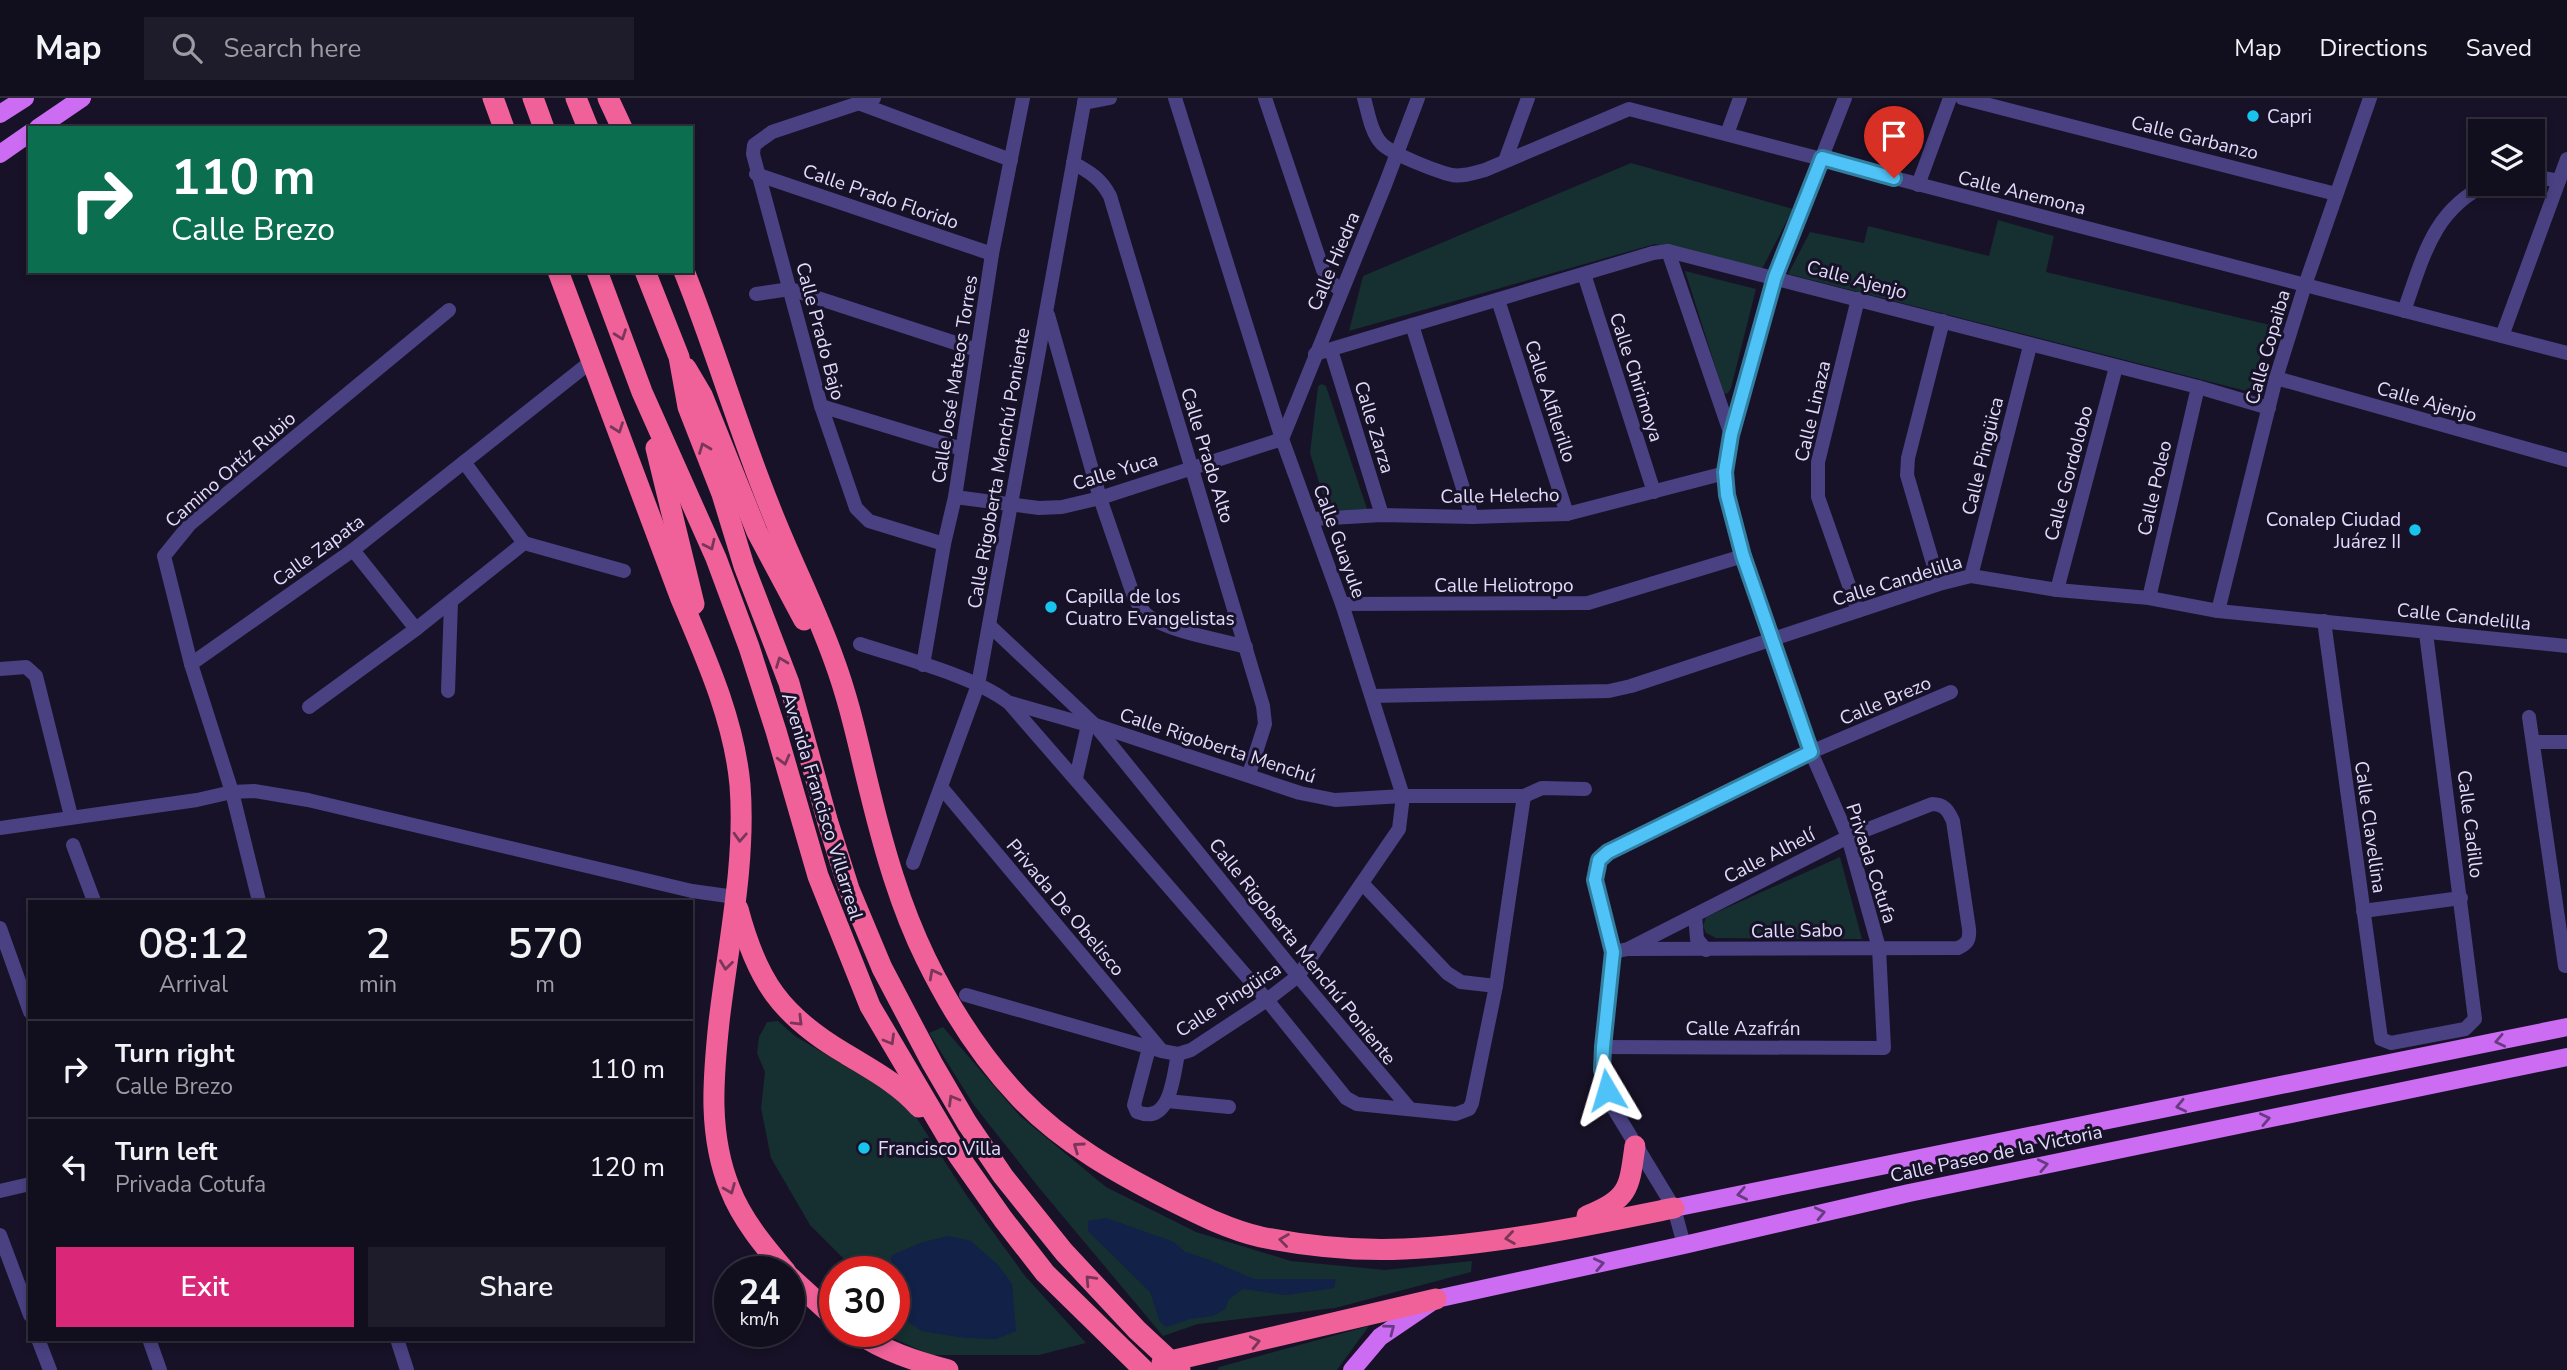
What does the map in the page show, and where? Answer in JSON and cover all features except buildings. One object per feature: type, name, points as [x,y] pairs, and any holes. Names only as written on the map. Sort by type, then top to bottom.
[{"type":"highway","points":[[493,98],[503,126]]},
{"type":"highway","points":[[533,98],[543,126]]},
{"type":"highway","points":[[576,98],[587,126]]},
{"type":"highway","points":[[608,98],[621,126]]},
{"type":"highway","points":[[559,273],[703,652],[726,718],[737,761],[741,834],[716,1050],[713,1111],[716,1146],[730,1191],[745,1219],[774,1256]]},
{"type":"highway","name":"Avenida Francisco Villarreal","points":[[598,273],[642,392],[716,558],[749,647],[776,732],[817,876],[870,1006],[958,1155],[1003,1219],[1045,1273],[1144,1370]]},
{"type":"highway","name":"Avenida Francisco Villarreal","points":[[646,273],[679,356],[688,407],[789,683],[849,889],[882,968],[967,1123],[1003,1176],[1064,1252],[1137,1330],[1184,1364]]},
{"type":"highway","points":[[685,273],[768,503],[834,660],[849,706],[887,855],[905,909],[925,958],[949,1003],[981,1050],[1019,1097],[1060,1134],[1099,1161],[1201,1216],[1259,1236],[1328,1245],[1401,1249],[1466,1245],[1554,1232],[1674,1208]]},
{"type":"highway","points":[[679,356],[702,395],[757,532],[849,706]]},
{"type":"highway","points":[[642,392],[690,584],[703,652]]},
{"type":"highway","points":[[735,897],[746,940],[756,964],[780,1003],[806,1029],[910,1096],[958,1155]]},
{"type":"highway","points":[[1554,1232],[1619,1200],[1631,1177],[1635,1146]]},
{"type":"highway","points":[[805,1290],[819,1303]]},
{"type":"highway","points":[[1126,1370],[1184,1364],[1436,1299]]},
{"type":"highway","points":[[883,1347],[914,1361],[948,1370]]},
{"type":"main road","points":[[0,114],[24,98]]},
{"type":"main road","points":[[41,126],[78,99]]},
{"type":"main road","points":[[0,154],[28,134]]},
{"type":"main road","name":"Calle Paseo de la Victoria","points":[[1674,1208],[2567,1027]]},
{"type":"main road","name":"Calle Paseo de la Victoria","points":[[1436,1299],[1921,1190],[2567,1057]]},
{"type":"main road","points":[[1352,1370],[1380,1337],[1436,1299]]},
{"type":"street","points":[[858,103],[874,98]]},
{"type":"street","name":"Calle José Mateos Torres","points":[[923,665],[955,497],[992,254],[1023,98]]},
{"type":"street","points":[[1084,101],[1110,98]]},
{"type":"street","name":"Calle Guayule","points":[[1175,98],[1282,439],[1342,604],[1403,796],[1399,829],[1298,976]]},
{"type":"street","points":[[1265,98],[1323,270],[1341,291]]},
{"type":"street","points":[[1364,98],[1375,134],[1382,144],[1397,154]]},
{"type":"street","name":"Calle Hiedra","points":[[1282,439],[1418,98]]},
{"type":"street","points":[[1505,161],[1528,98]]},
{"type":"street","points":[[1727,134],[1740,98]]},
{"type":"street","name":"Privada Cotufa","points":[[1845,98],[1775,277],[1731,435],[1725,472],[1727,495],[1743,556],[1811,752],[1848,837],[1879,948],[1884,1048]]},
{"type":"street","points":[[1918,185],[1950,98]]},
{"type":"street","name":"Calle Garbanzo","points":[[1962,98],[2336,194]]},
{"type":"street","name":"Calle Copaiba","points":[[2218,611],[2276,378],[2305,285],[2370,98]]},
{"type":"street","name":"Calle Rigoberta Menchú Poniente","points":[[1084,101],[989,625],[1091,725],[1410,1109]]},
{"type":"street","points":[[858,103],[1011,160]]},
{"type":"street","name":"Calle Prado Bajo","points":[[858,103],[772,132],[754,145],[756,174],[821,406],[856,508],[861,516],[869,521],[944,544]]},
{"type":"street","name":"Calle Anemona","points":[[1397,154],[1452,175],[1468,175],[1505,161],[1631,103],[1727,134],[2567,353]]},
{"type":"street","points":[[2502,336],[2567,159]]},
{"type":"street","name":"Calle Prado Alto","points":[[1073,163],[1094,174],[1104,184],[1110,196],[1263,706],[1265,724],[1249,774]]},
{"type":"street","name":"Calle Prado Florido","points":[[756,174],[992,254]]},
{"type":"street","points":[[2545,178],[2559,181]]},
{"type":"street","points":[[2404,311],[2433,232],[2448,211],[2468,195]]},
{"type":"street","points":[[1668,251],[1731,435]]},
{"type":"street","name":"Calle Ajenjo","points":[[1315,354],[1653,253],[1668,251],[2198,387],[2269,408]]},
{"type":"street","name":"Calle Chirimoya","points":[[1584,274],[1654,492]]},
{"type":"street","points":[[756,294],[790,289],[977,350]]},
{"type":"street","name":"Calle Linaza","points":[[1858,299],[1818,462],[1816,480],[1818,497],[1858,611]]},
{"type":"street","name":"Calle Alfilerillo","points":[[1498,300],[1567,514]]},
{"type":"street","name":"Camino Ortíz Rubio","points":[[259,900],[232,792],[191,664],[164,556],[190,524],[449,310]]},
{"type":"street","points":[[1046,310],[1100,498],[1134,597],[1141,610],[1165,624],[1246,647]]},
{"type":"street","points":[[1940,584],[1907,475],[1908,458],[1944,321]]},
{"type":"street","points":[[1412,325],[1472,517]]},
{"type":"street","name":"Calle Pingüica","points":[[1971,576],[2030,346]]},
{"type":"street","name":"Calle Zarza","points":[[1331,349],[1382,515]]},
{"type":"street","name":"Calle Zapata","points":[[191,664],[353,550],[464,462],[589,351]]},
{"type":"street","name":"Calle Gordolobo","points":[[2057,590],[2116,367]]},
{"type":"street","name":"Calle Ajenjo","points":[[2276,378],[2567,460]]},
{"type":"street","name":"Calle Poleo","points":[[2149,598],[2198,387]]},
{"type":"street","points":[[821,406],[962,449]]},
{"type":"street","name":"Calle Yuca","points":[[955,497],[1039,508],[1062,506],[1100,498],[1282,439]]},
{"type":"street","points":[[464,462],[524,543],[624,571]]},
{"type":"street","name":"Calle Helecho","points":[[1313,519],[1382,515],[1472,517],[1567,514],[1725,472]]},
{"type":"street","points":[[309,707],[416,629],[524,543]]},
{"type":"street","points":[[353,550],[416,629]]},
{"type":"street","name":"Calle Heliotropo","points":[[1342,604],[1588,603],[1743,556]]},
{"type":"street","name":"Calle Candelilla","points":[[1371,696],[1609,691],[1971,576],[2057,590],[2149,598],[2218,611],[2567,646]]},
{"type":"street","points":[[449,691],[450,602]]},
{"type":"street","name":"Calle Clavellina","points":[[2324,621],[2381,1039]]},
{"type":"street","points":[[913,863],[978,685],[989,625]]},
{"type":"street","name":"Calle Cadillo","points":[[2381,1039],[2391,1043],[2465,1029],[2475,1019],[2426,633]]},
{"type":"street","points":[[860,644],[978,685],[998,694],[1009,703],[1268,1000],[1346,1098],[1357,1104],[1456,1114],[1469,1109],[1496,986],[1524,796]]},
{"type":"street","points":[[0,668],[26,667],[36,676],[71,816]]},
{"type":"street","name":"Calle Brezo","points":[[1613,952],[1595,880],[1599,860],[1608,852],[1811,752],[1951,692]]},
{"type":"street","name":"Calle Rigoberta Menchú","points":[[1009,703],[1091,725],[1249,774],[1300,793],[1335,800],[1403,796],[1524,796],[1542,788],[1585,789]]},
{"type":"street","points":[[2529,717],[2565,966]]},
{"type":"street","points":[[1076,778],[1091,725]]},
{"type":"street","points":[[2533,742],[2567,742]]},
{"type":"street","name":"Privada De Obelisco","points":[[941,787],[1156,1049]]},
{"type":"street","points":[[0,828],[170,804],[232,792],[254,791],[290,797],[692,891],[735,897]]},
{"type":"street","name":"Calle Alhelí","points":[[1628,949],[1848,837],[1932,804],[1940,804],[1948,811],[1952,821],[1969,929]]},
{"type":"street","points":[[73,845],[94,900]]},
{"type":"street","points":[[1362,883],[1447,973],[1461,982],[1496,986]]},
{"type":"street","points":[[2363,912],[2461,898]]},
{"type":"street","points":[[1695,915],[1697,939],[1706,950]]},
{"type":"street","points":[[0,928],[28,1006]]},
{"type":"street","name":"Calle Sabo","points":[[1613,952],[1628,949],[1958,948],[1965,945],[1970,938],[1969,929]]},
{"type":"street","points":[[1613,952],[1602,1070],[1607,1090],[1635,1146],[1674,1208],[1684,1245]]},
{"type":"street","name":"Calle Pingüica","points":[[1156,1049],[1178,1054],[1191,1049],[1268,1000],[1298,976]]},
{"type":"street","points":[[965,995],[1156,1049],[1135,1109],[1137,1112],[1151,1116],[1161,1111],[1167,1101],[1229,1107]]},
{"type":"street","name":"Calle Azafrán","points":[[1603,1047],[1884,1048]]},
{"type":"street","name":"Calle Pingüica","points":[[1167,1101],[1178,1054]]},
{"type":"street","points":[[0,1191],[28,1184]]},
{"type":"street","points":[[0,1235],[28,1310]]},
{"type":"street","points":[[39,1341],[50,1370]]},
{"type":"street","points":[[150,1341],[160,1370]]},
{"type":"street","points":[[398,1341],[407,1370]]},
{"type":"green space","points":[[1631,163],[1793,209],[1762,269],[1655,244],[1349,331],[1363,276]]},
{"type":"green space","points":[[1998,220],[2054,236],[2046,272],[2270,325],[2250,392],[1788,274],[1810,232],[1864,243],[1868,226],[1989,256]]},
{"type":"green space","points":[[1685,271],[1756,289],[1728,393],[1724,394]]},
{"type":"green space","points":[[1318,386],[1326,386],[1367,509],[1328,511],[1310,453]]},
{"type":"green space","points":[[1840,857],[1862,939],[1716,938],[1706,933],[1703,926],[1706,917]]},
{"type":"green space","points":[[778,1021],[795,1036],[907,1103],[967,1196],[1025,1276],[1086,1343],[1039,1355],[931,1355],[910,1346],[910,1256],[841,1256],[810,1225],[771,1158],[761,1108],[765,1072],[757,1053],[759,1037],[767,1022]]},
{"type":"green space","points":[[943,1027],[1020,1116],[1106,1187],[1196,1232],[1291,1261],[1385,1270],[1472,1261],[1471,1272],[1335,1308],[1198,1324],[1163,1336],[973,1104],[929,1033]]},
{"type":"green space","points":[[1369,1326],[1337,1370],[1217,1370],[1219,1367]]},
{"type":"water","points":[[1106,1218],[1174,1242],[1185,1252],[1254,1279],[1336,1279],[1334,1288],[1286,1295],[1243,1289],[1229,1299],[1225,1309],[1213,1316],[1190,1319],[1166,1327],[1160,1322],[1150,1292],[1088,1231],[1088,1221]]},
{"type":"water","points":[[948,1236],[971,1241],[999,1266],[1012,1284],[1016,1331],[996,1339],[965,1338],[922,1331],[910,1323],[910,1256],[892,1256],[923,1242]]},
{"type":"place","name":"Capri","points":[[2253,116]]},
{"type":"place","name":"Conalep Ciudad Juárez II","points":[[2415,530]]},
{"type":"place","name":"Capilla de los Cuatro Evangelistas","points":[[1051,607]]},
{"type":"place","name":"Francisco Villa","points":[[864,1148]]},
{"type":"route","points":[[1607,1090],[1602,1070],[1613,952],[1595,880],[1599,860],[1608,852],[1811,752],[1743,556],[1727,495],[1725,472],[1731,435],[1775,277],[1822,158],[1894,178]]}]
